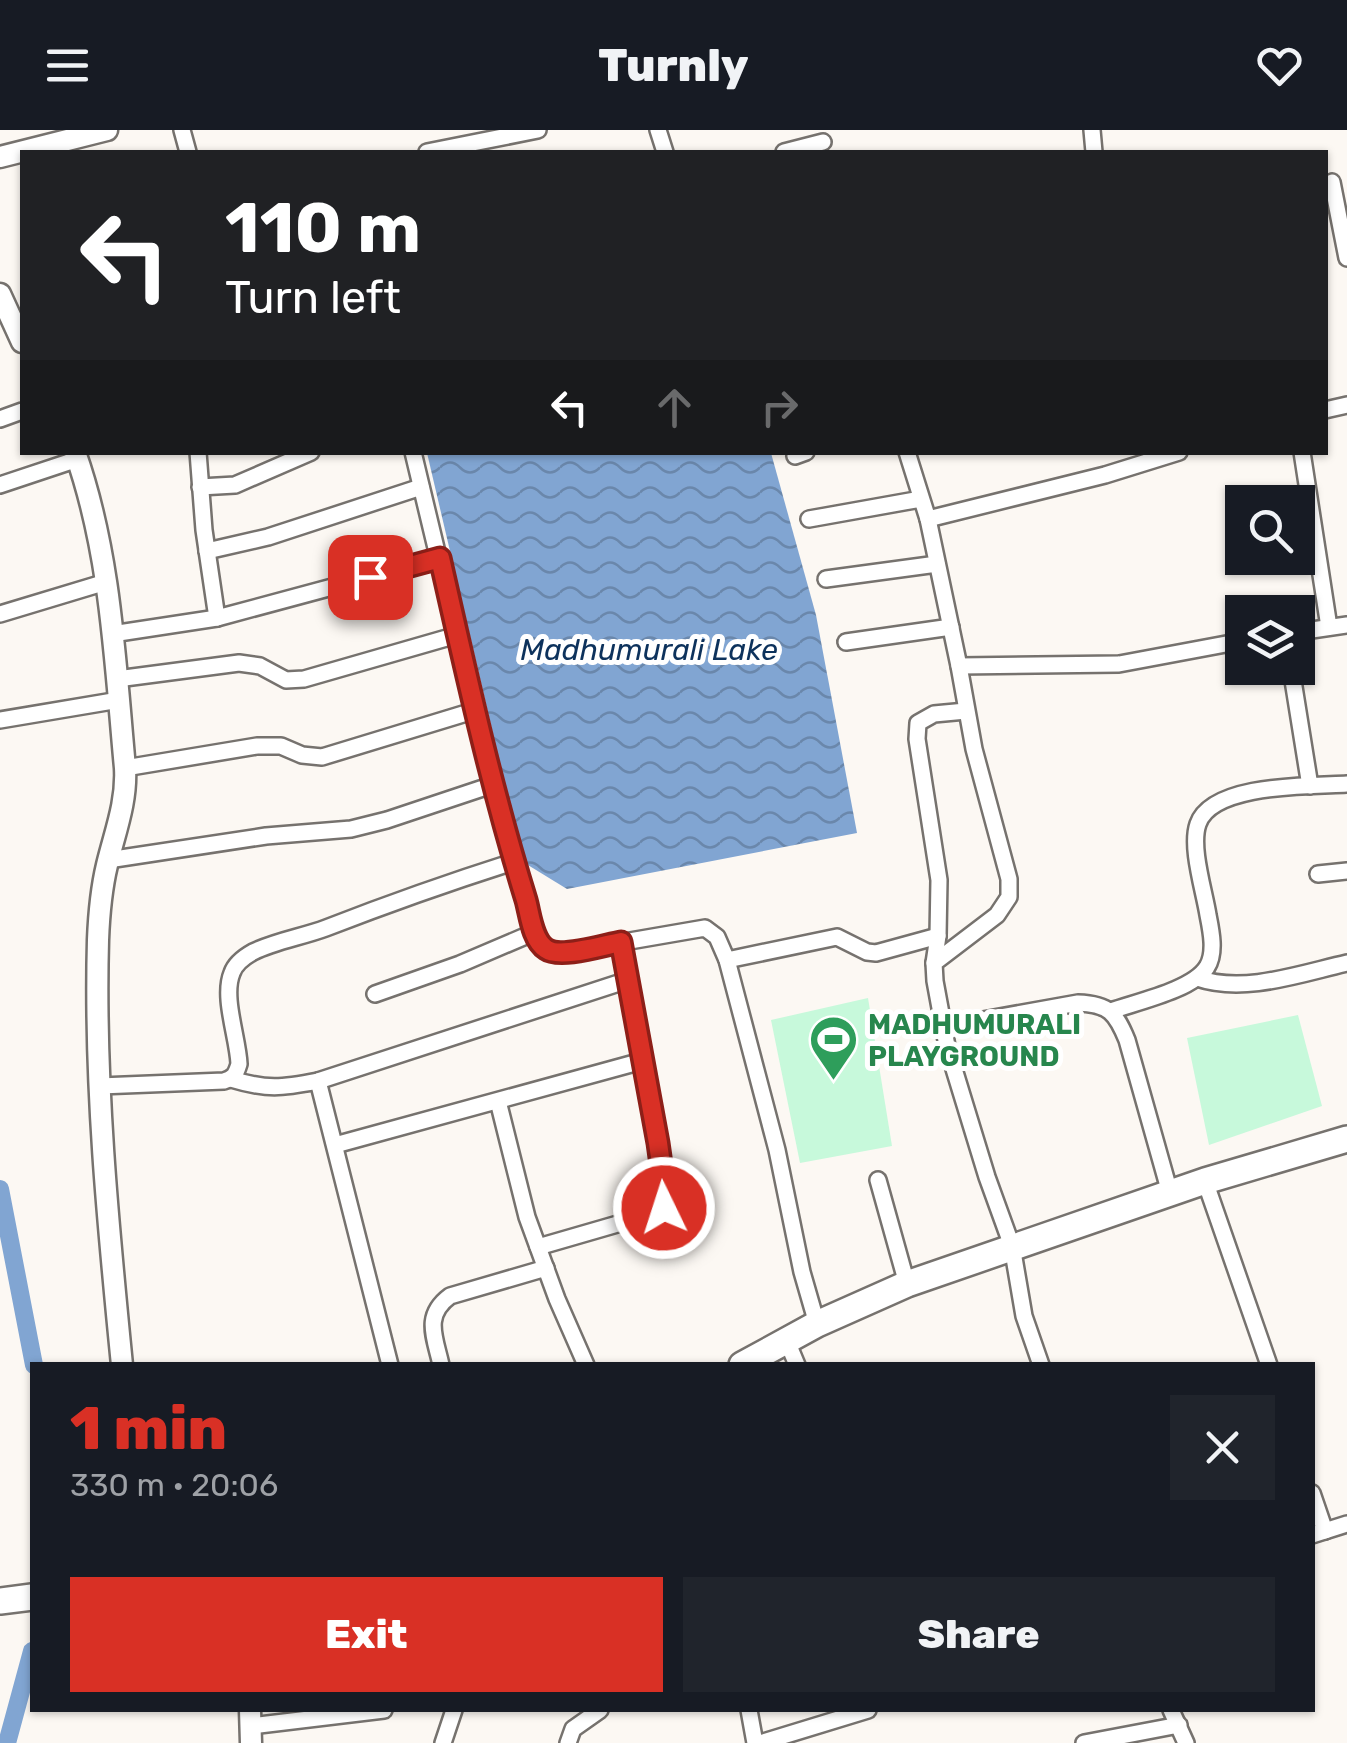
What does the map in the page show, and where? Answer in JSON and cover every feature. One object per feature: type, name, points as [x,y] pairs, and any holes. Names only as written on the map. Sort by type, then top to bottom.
[{"type":"main road","points":[[754,1362],[792,1353],[817,1324],[907,1284],[1205,1181],[1347,1138]]},
{"type":"main road","points":[[0,1601],[30,1596]]},
{"type":"street","points":[[24,150],[106,130]]},
{"type":"street","points":[[437,150],[538,130]]},
{"type":"street","points":[[792,150],[823,142]]},
{"type":"street","points":[[1335,182],[1347,258]]},
{"type":"street","points":[[0,294],[20,338]]},
{"type":"street","points":[[198,455],[217,618]]},
{"type":"street","points":[[200,486],[235,485],[305,455]]},
{"type":"street","points":[[414,455],[492,785],[539,942],[552,952],[566,952],[705,928],[717,937],[727,960],[777,1150],[817,1324]]},
{"type":"street","points":[[907,455],[928,519],[974,749],[1009,879],[1009,897],[997,915],[934,964]]},
{"type":"street","points":[[928,519],[1169,455]]},
{"type":"street","points":[[1302,455],[1330,627]]},
{"type":"street","points":[[0,485],[76,456],[98,534],[106,582],[126,784],[100,896],[100,1086],[122,1362]]},
{"type":"street","points":[[207,552],[268,537],[420,487]]},
{"type":"street","points":[[808,519],[921,499]]},
{"type":"street","points":[[112,634],[217,618],[440,558]]},
{"type":"street","points":[[826,580],[937,564]]},
{"type":"street","points":[[0,614],[106,582]]},
{"type":"street","points":[[1315,629],[1347,626]]},
{"type":"street","points":[[846,642],[951,627]]},
{"type":"street","points":[[117,679],[238,663],[260,666],[286,680],[304,680],[457,635]]},
{"type":"street","points":[[959,666],[1119,664],[1225,644]]},
{"type":"street","points":[[1294,685],[1310,786]]},
{"type":"street","points":[[0,720],[119,700]]},
{"type":"street","points":[[125,768],[257,746],[281,746],[322,758],[473,710]]},
{"type":"street","points":[[966,711],[934,714],[918,724],[916,739],[939,880],[934,981],[987,1177],[1012,1246],[1024,1316],[1040,1362]]},
{"type":"street","points":[[1110,1010],[1183,985],[1208,966],[1212,954],[1211,929],[1196,836],[1199,820],[1210,809],[1249,791],[1347,784]]},
{"type":"street","points":[[108,860],[266,836],[351,829],[492,785]]},
{"type":"street","points":[[231,1079],[239,1064],[230,980],[242,960],[254,952],[513,862]]},
{"type":"street","points":[[1318,874],[1347,871]]},
{"type":"street","points":[[375,994],[535,932]]},
{"type":"street","points":[[727,960],[838,937],[876,953],[938,936]]},
{"type":"street","points":[[538,1247],[664,1208],[658,1143],[621,942]]},
{"type":"street","points":[[1196,978],[1238,985],[1347,963]]},
{"type":"street","points":[[100,1086],[231,1079],[274,1088],[318,1081],[628,980]]},
{"type":"street","points":[[944,1027],[1078,1003],[1097,1004],[1110,1010],[1127,1040],[1170,1193]]},
{"type":"street","points":[[335,1145],[642,1062]]},
{"type":"street","points":[[318,1081],[389,1362]]},
{"type":"street","points":[[498,1101],[527,1216],[585,1362]]},
{"type":"street","points":[[878,1180],[907,1284]]},
{"type":"street","points":[[1205,1181],[1268,1362]]},
{"type":"street","points":[[440,1362],[432,1324],[440,1303],[450,1296],[546,1268]]},
{"type":"street","points":[[1319,1533],[1347,1524]]},
{"type":"street","points":[[251,1726],[367,1712]]},
{"type":"street","points":[[444,1743],[453,1712]]},
{"type":"street","points":[[571,1736],[598,1712]]},
{"type":"street","points":[[750,1712],[758,1743],[861,1712]]},
{"type":"street","points":[[1084,1743],[1175,1717],[1186,1743]]},
{"type":"green space","name":"MADHUMURALI PLAYGROUND","points":[[868,998],[892,1146],[800,1163],[771,1020]]},
{"type":"green space","points":[[1298,1015],[1322,1106],[1209,1145],[1187,1038]]},
{"type":"water","name":"Madhumurali Lake","points":[[427,455],[772,455],[816,615],[857,833],[567,889],[523,862]]},
{"type":"waterway","points":[[0,1189],[33,1362]]},
{"type":"waterway","points":[[7,1743],[30,1658]]},
{"type":"place","name":"MADHUMURALI PLAYGROUND","points":[[833,1082]]},
{"type":"route","points":[[370,577],[440,558],[492,785],[539,942],[552,952],[566,952],[621,942],[658,1143],[664,1208]]}]
